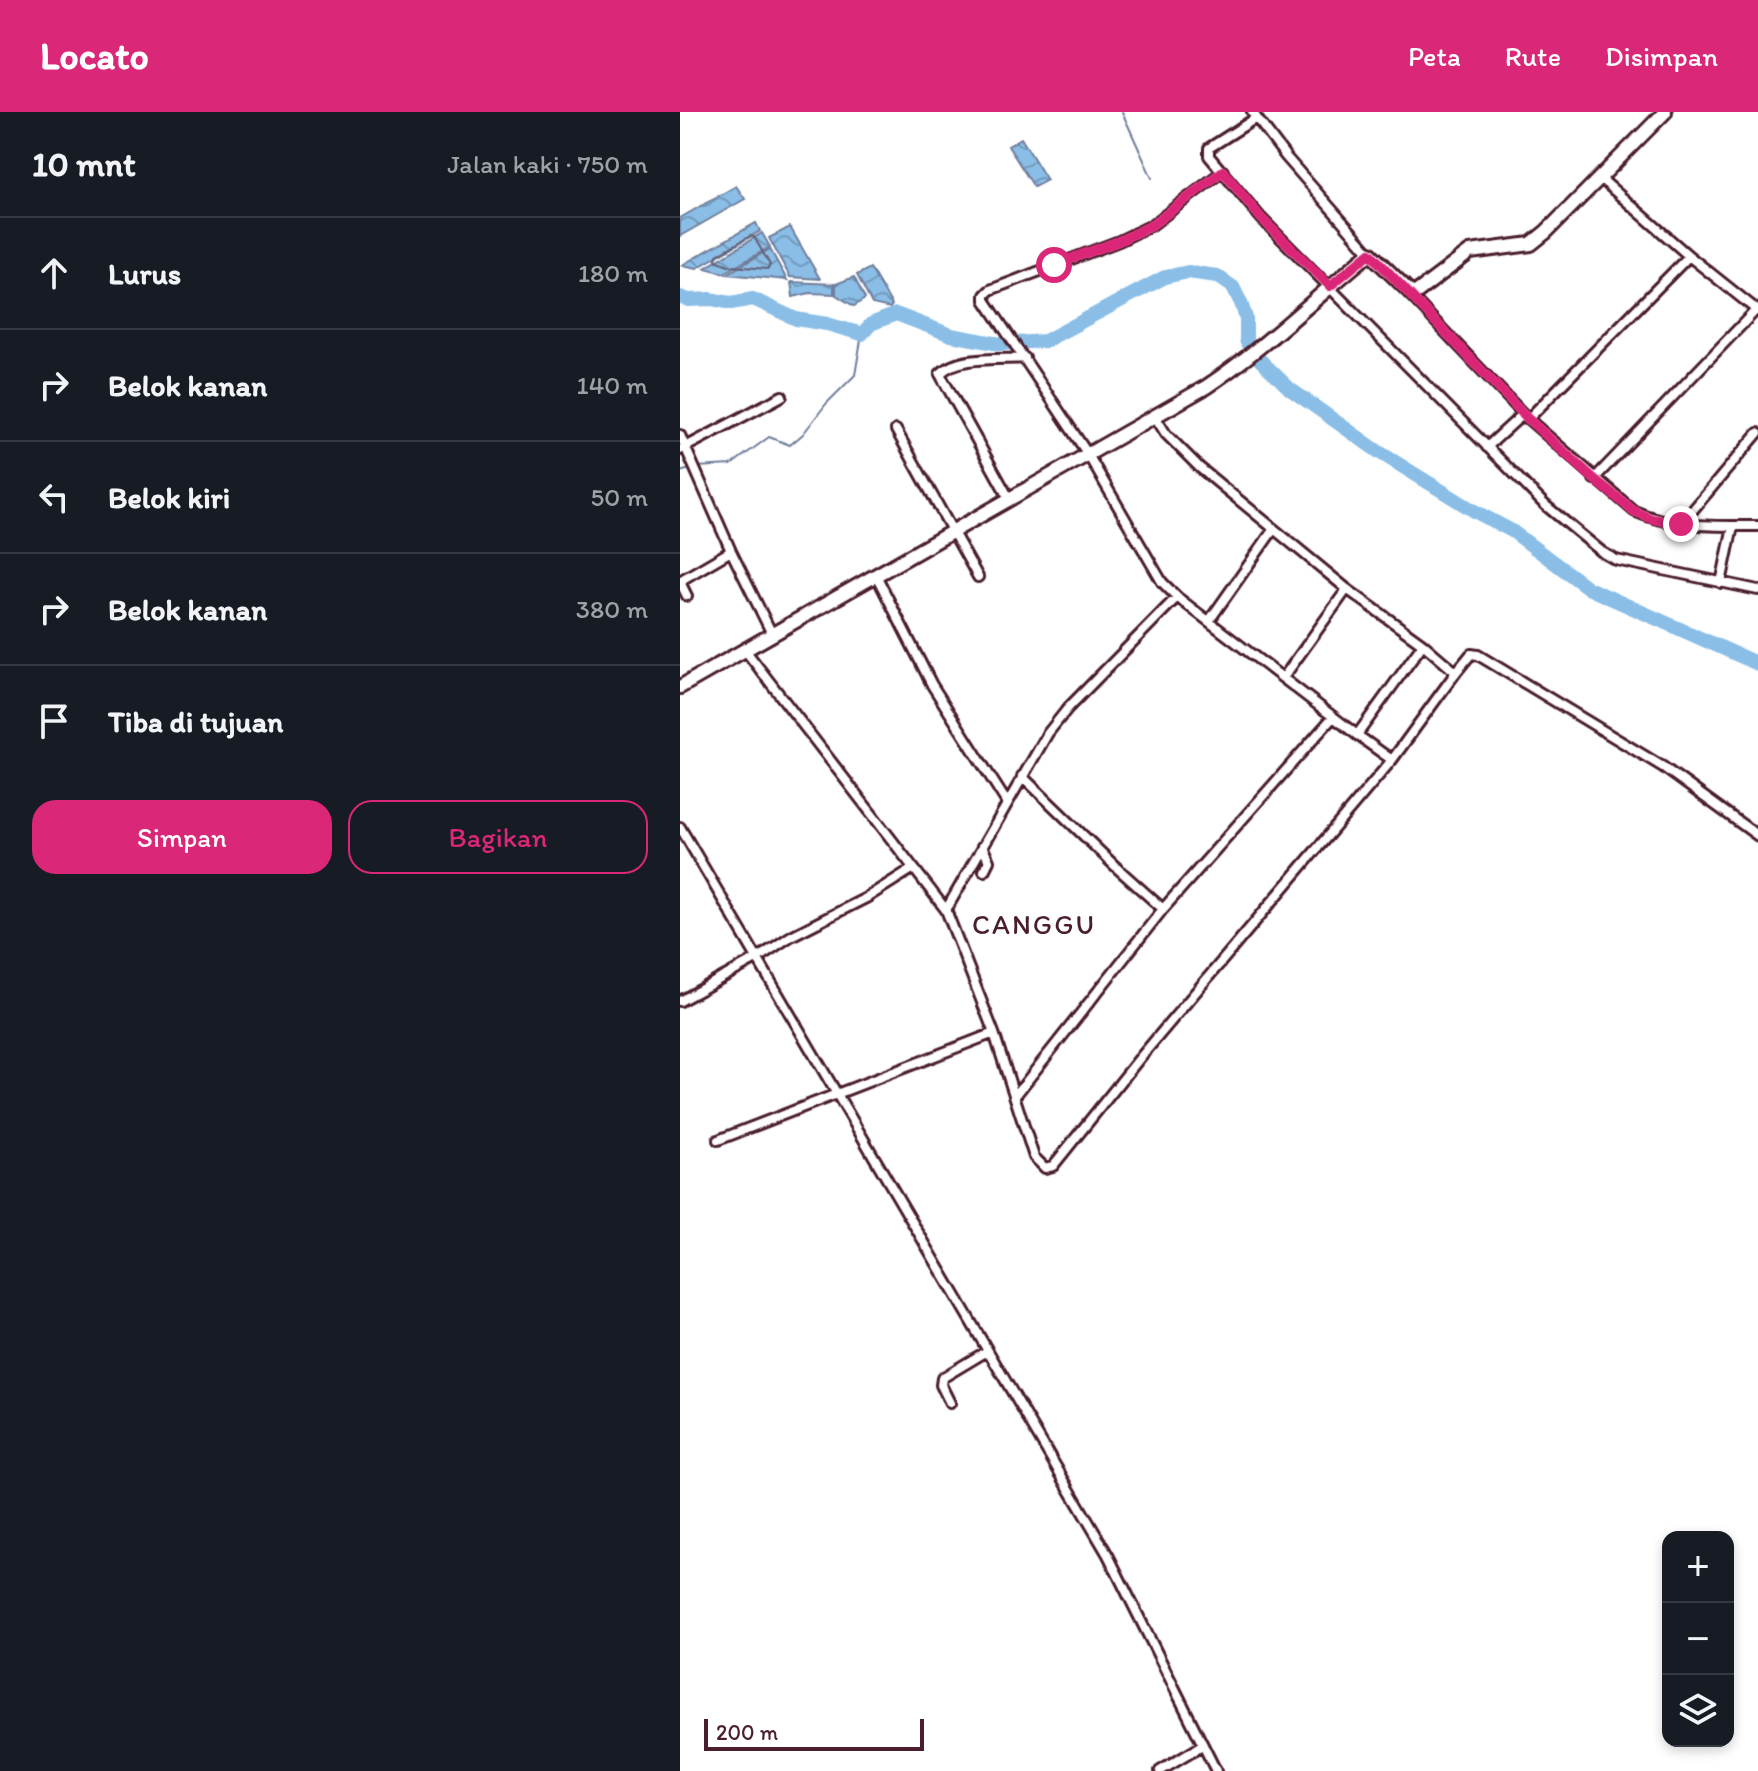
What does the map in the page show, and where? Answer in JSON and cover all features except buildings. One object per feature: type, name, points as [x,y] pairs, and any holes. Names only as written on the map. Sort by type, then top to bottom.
[{"type":"street","points":[[1410,295],[1419,292],[1470,252],[1531,244],[1665,112]]},
{"type":"street","points":[[1758,526],[1681,524],[1652,519],[1634,511],[1525,416],[1370,253],[1254,115],[1208,149],[1209,156],[1261,218],[1545,505],[1602,552],[1616,560],[1758,590]]},
{"type":"street","points":[[1223,171],[1152,225],[1119,241],[990,290],[985,300],[1087,453],[1150,566],[1177,597],[1392,760]]},
{"type":"street","points":[[1594,479],[1757,310],[1689,256],[1600,178]]},
{"type":"street","points":[[680,687],[1206,387],[1250,357],[1370,253]]},
{"type":"street","points":[[1487,447],[1525,416],[1689,256]]},
{"type":"street","points":[[1010,500],[940,374],[946,368],[959,364],[1024,356]]},
{"type":"street","points":[[683,449],[782,396]]},
{"type":"street","points":[[1154,415],[1166,434],[1200,468],[1273,530],[1457,671]]},
{"type":"street","points":[[896,430],[978,577]]},
{"type":"street","points":[[1681,524],[1758,433]]},
{"type":"street","points":[[680,435],[683,449],[772,634]]},
{"type":"street","points":[[1721,583],[1733,526]]},
{"type":"street","points":[[1209,621],[1273,530]]},
{"type":"street","points":[[687,596],[681,584],[683,579],[731,551]]},
{"type":"street","points":[[876,575],[932,685],[1007,803]]},
{"type":"street","points":[[1283,678],[1347,589]]},
{"type":"street","points":[[946,910],[1048,733],[1068,708],[1177,597]]},
{"type":"street","points":[[1357,735],[1423,644]]},
{"type":"street","points":[[745,650],[946,910],[994,1033],[1034,1157],[1045,1168],[1053,1166],[1139,1059],[1392,760],[1471,654],[1478,655],[1663,767],[1758,836]]},
{"type":"street","points":[[1015,1096],[1163,909],[1333,717]]},
{"type":"street","points":[[1022,776],[1163,909]]},
{"type":"street","points":[[680,827],[1108,1555],[1216,1771]]},
{"type":"street","points":[[982,846],[989,861],[984,871]]},
{"type":"street","points":[[680,1001],[791,936],[866,898],[912,869]]},
{"type":"street","points":[[718,1140],[994,1033]]},
{"type":"street","points":[[950,1403],[941,1385],[942,1378],[987,1351]]},
{"type":"street","points":[[1160,1771],[1202,1746]]},
{"type":"water","points":[[1021,138],[1047,180],[1034,187],[1008,146]]},
{"type":"water","points":[[736,186],[745,199],[680,236],[680,218]]},
{"type":"water","points":[[756,223],[760,231],[697,268],[682,265]]},
{"type":"water","points":[[790,227],[820,279],[790,277],[769,238]]},
{"type":"water","points":[[762,233],[770,247],[724,273],[705,268]]},
{"type":"water","points":[[770,249],[787,280],[727,274]]},
{"type":"water","points":[[870,268],[892,305],[890,308],[872,304],[857,275]]},
{"type":"water","points":[[854,277],[865,299],[854,306],[836,295],[836,284]]},
{"type":"water","points":[[791,282],[834,284],[834,294],[810,293],[793,297]]},
{"type":"waterway","points":[[1122,112],[1152,178]]},
{"type":"waterway","points":[[680,297],[731,303],[753,299],[796,319],[862,334],[871,324],[896,314],[951,335],[1000,344],[1045,341],[1165,277],[1188,272],[1217,276],[1233,287],[1241,303],[1250,350],[1290,389],[1379,452],[1512,531],[1588,588],[1758,664]]},
{"type":"waterway","points":[[696,467],[731,465],[769,437],[790,445],[855,375],[862,334]]},
{"type":"waterway","points":[[680,472],[690,469]]},
{"type":"district","name":"CANGGU","points":[[1034,924]]},
{"type":"route","points":[[1054,265],[1152,225],[1223,171],[1261,218],[1330,286],[1370,253],[1528,419],[1594,479],[1634,511],[1652,519],[1681,524]]}]
